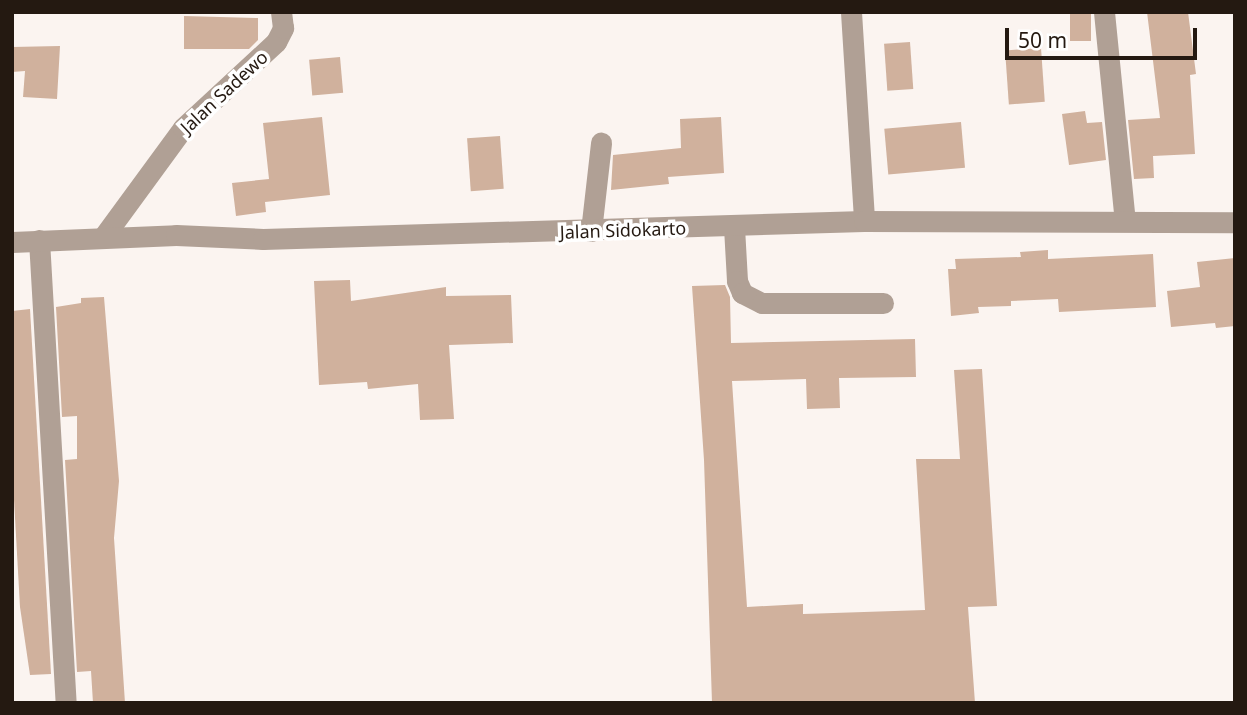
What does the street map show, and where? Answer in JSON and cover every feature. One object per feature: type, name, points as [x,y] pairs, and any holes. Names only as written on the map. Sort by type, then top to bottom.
[{"type":"street","name":"Jalan Sadewo","points":[[104,236],[183,128],[276,42],[283,27],[281,12]]},
{"type":"street","points":[[851,12],[864,221]]},
{"type":"street","points":[[1104,12],[1125,221]]},
{"type":"street","points":[[591,231],[601,143]]},
{"type":"street","name":"Jalan Sidokarto","points":[[12,242],[104,236],[263,239],[734,227],[864,221],[1235,222]]},
{"type":"street","points":[[734,227],[737,281],[742,293],[762,303],[883,303]]},
{"type":"street","points":[[39,240],[66,703]]},
{"type":"building","points":[[1070,12],[1091,12],[1091,41],[1070,41]]},
{"type":"building","points":[[1147,12],[1188,12],[1196,74],[1190,75],[1195,154],[1153,156],[1154,178],[1134,179],[1128,120],[1160,118]]},
{"type":"building","points":[[184,16],[258,18],[258,40],[249,49],[184,49]]},
{"type":"building","points":[[910,42],[913,89],[887,91],[884,44]]},
{"type":"building","points":[[60,46],[57,99],[23,97],[25,71],[12,72],[12,47]]},
{"type":"building","points":[[1041,48],[1045,102],[1009,104],[1005,51]]},
{"type":"building","points":[[340,57],[343,93],[312,96],[309,60]]},
{"type":"building","points":[[1085,111],[1087,123],[1102,122],[1106,160],[1069,165],[1062,114]]},
{"type":"building","points":[[322,117],[330,195],[265,202],[266,212],[236,216],[232,183],[269,179],[263,123]]},
{"type":"building","points":[[721,117],[724,173],[668,177],[669,184],[611,190],[613,155],[681,148],[680,119]]},
{"type":"building","points":[[961,122],[965,168],[888,175],[884,129]]},
{"type":"building","points":[[500,136],[504,189],[471,191],[467,138]]},
{"type":"building","points":[[1048,250],[1048,259],[1153,254],[1156,307],[1059,312],[1058,299],[1011,301],[1011,306],[978,307],[979,313],[951,316],[948,269],[956,269],[955,259],[1021,257],[1020,252]]},
{"type":"building","points":[[1235,258],[1235,326],[1216,328],[1215,323],[1171,327],[1167,291],[1200,287],[1197,262]]},
{"type":"building","points":[[350,280],[351,301],[446,287],[446,296],[511,295],[513,343],[449,345],[454,419],[420,420],[418,384],[368,389],[367,382],[319,385],[314,281]]},
{"type":"building","points":[[725,285],[730,297],[731,343],[915,339],[916,377],[839,378],[840,408],[807,409],[806,379],[732,381],[747,607],[803,604],[803,614],[925,610],[916,459],[960,459],[954,370],[982,369],[997,606],[968,607],[975,703],[712,703],[704,460],[692,286]]},
{"type":"building","points":[[104,297],[119,481],[114,538],[125,703],[93,703],[91,671],[77,672],[65,460],[77,459],[77,416],[62,417],[56,307],[81,303],[81,298]]},
{"type":"building","points":[[30,309],[51,674],[30,675],[20,607],[12,464],[12,311]]}]
